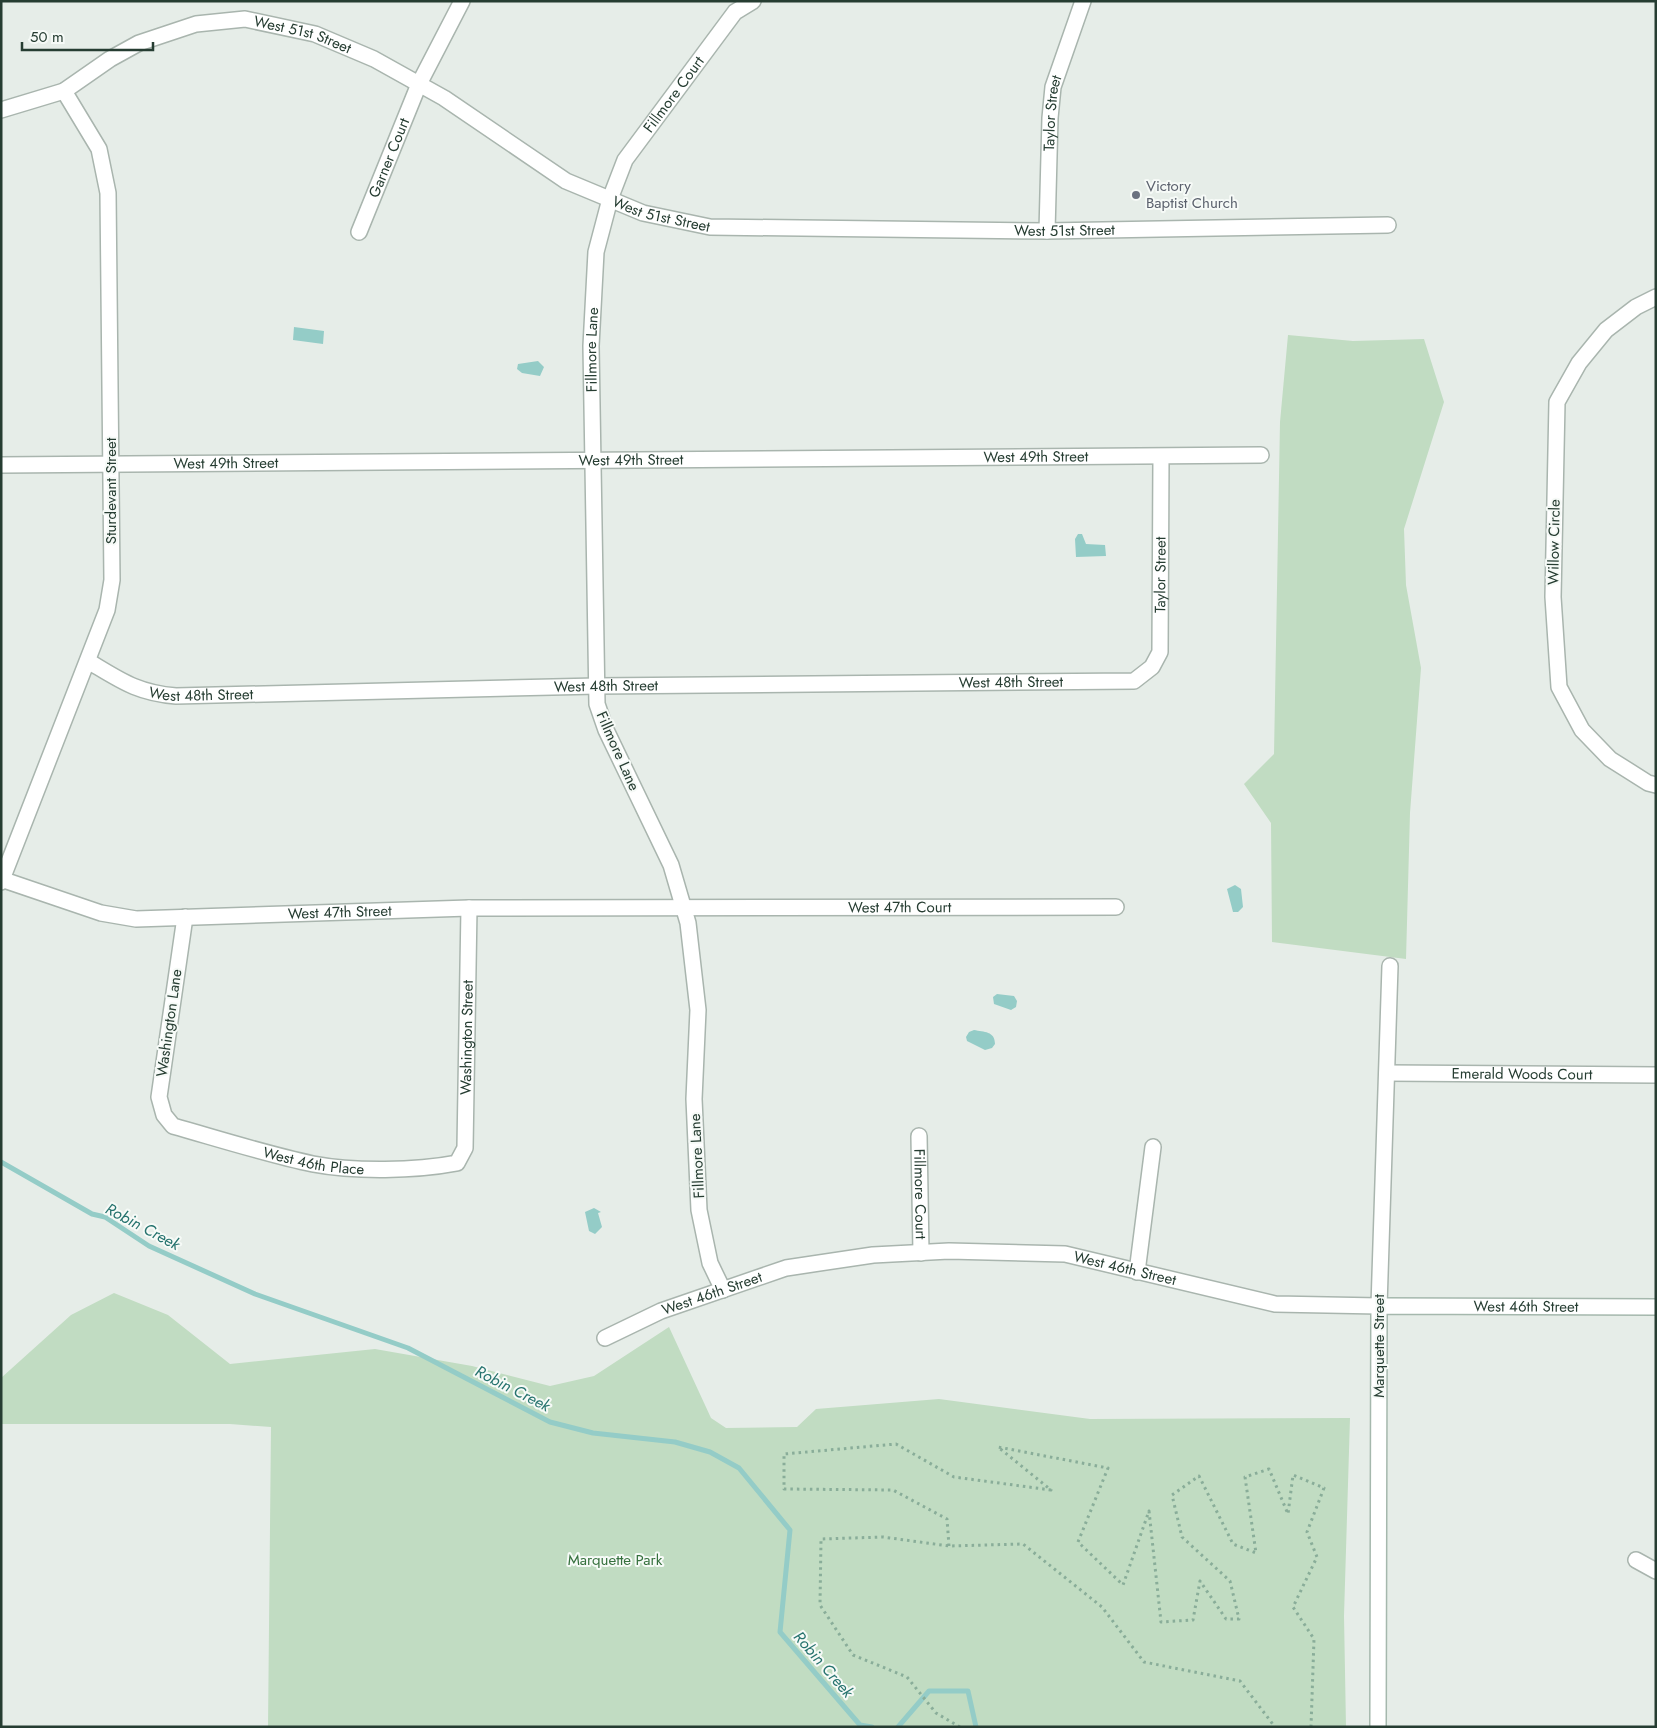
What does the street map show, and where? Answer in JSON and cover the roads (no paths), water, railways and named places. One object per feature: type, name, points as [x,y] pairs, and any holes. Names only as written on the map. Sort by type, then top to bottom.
[{"type":"street","name":"Garner Court","points":[[359,232],[419,84],[462,1]]},
{"type":"street","name":"Fillmore Court","points":[[610,200],[625,160],[735,12],[753,1]]},
{"type":"street","name":"Taylor Street","points":[[1047,231],[1050,118],[1054,87],[1083,1]]},
{"type":"street","name":"West 51st Street","points":[[1,110],[64,91],[110,59],[139,44],[196,24],[245,19],[315,34],[374,59],[444,98],[566,181],[643,213],[710,228],[1047,231],[1388,225]]},
{"type":"street","name":"Sturdevant Street","points":[[2,880],[107,610],[112,580],[108,192],[99,148],[64,91]]},
{"type":"street","name":"Fillmore Lane","points":[[610,200],[596,252],[593,282],[592,461],[597,704],[606,730],[671,865],[688,923],[698,1010],[694,1099],[699,1210],[710,1263],[723,1290]]},
{"type":"street","name":"Willow Circle","points":[[1656,297],[1636,307],[1606,330],[1578,363],[1557,402],[1553,596],[1560,687],[1582,730],[1610,759],[1648,783],[1656,785]]},
{"type":"street","name":"West 49th Street","points":[[1,465],[112,466],[1261,455]]},
{"type":"street","name":"Taylor Street","points":[[1134,681],[1152,667],[1160,652],[1161,457]]},
{"type":"street","name":"West 48th Street","points":[[88,661],[134,688],[156,695],[176,696],[597,686],[1134,681]]},
{"type":"street","name":"West 47th Street","points":[[2,880],[101,914],[136,919],[469,908],[683,908]]},
{"type":"street","name":"West 47th Court","points":[[683,908],[1116,907]]},
{"type":"street","name":"Washington Street","points":[[457,1163],[465,1148],[469,908]]},
{"type":"street","name":"Washington Lane","points":[[173,1126],[164,1115],[159,1097],[185,917]]},
{"type":"street","name":"Marquette Street","points":[[1378,1727],[1379,1306],[1390,966]]},
{"type":"street","name":"Emerald Woods Court","points":[[1387,1073],[1656,1075]]},
{"type":"street","name":"West 46th Place","points":[[173,1126],[313,1164],[344,1168],[431,1168],[457,1163]]},
{"type":"street","name":"Fillmore Court","points":[[919,1136],[921,1253]]},
{"type":"street","points":[[1137,1272],[1153,1147]]},
{"type":"street","name":"West 46th Street","points":[[605,1338],[661,1311],[786,1268],[873,1255],[949,1251],[1065,1254],[1275,1304],[1656,1307]]},
{"type":"street","points":[[1636,1560],[1656,1571]]},
{"type":"water","points":[[294,327],[324,331],[323,344],[293,340]]},
{"type":"water","points":[[538,361],[544,367],[540,376],[522,373],[517,369],[518,364]]},
{"type":"water","points":[[1078,534],[1082,534],[1086,544],[1105,545],[1106,556],[1076,557],[1075,539]]},
{"type":"water","points":[[1235,885],[1241,889],[1243,907],[1238,912],[1233,912],[1227,889]]},
{"type":"water","points":[[997,994],[1014,996],[1017,1001],[1016,1007],[1011,1010],[994,1004],[993,997]]},
{"type":"water","points":[[974,1030],[991,1034],[995,1040],[992,1048],[985,1050],[967,1041],[966,1037],[969,1032]]},
{"type":"water","points":[[594,1208],[601,1212],[598,1213],[602,1227],[595,1234],[589,1231],[585,1212]]},
{"type":"waterway","name":"Robin Creek","points":[[1,1162],[92,1214],[105,1217],[149,1246],[255,1294],[408,1348],[550,1422],[593,1433],[675,1442],[710,1452],[739,1468],[790,1530],[780,1632],[860,1725],[872,1727]]},
{"type":"waterway","name":"Robin Creek","points":[[898,1727],[929,1691],[968,1691],[976,1727]]},
{"type":"place","name":"Victory Baptist Church","points":[[1136,195]]},
{"type":"park label","name":"Marquette Park","points":[[615,1560]]}]
